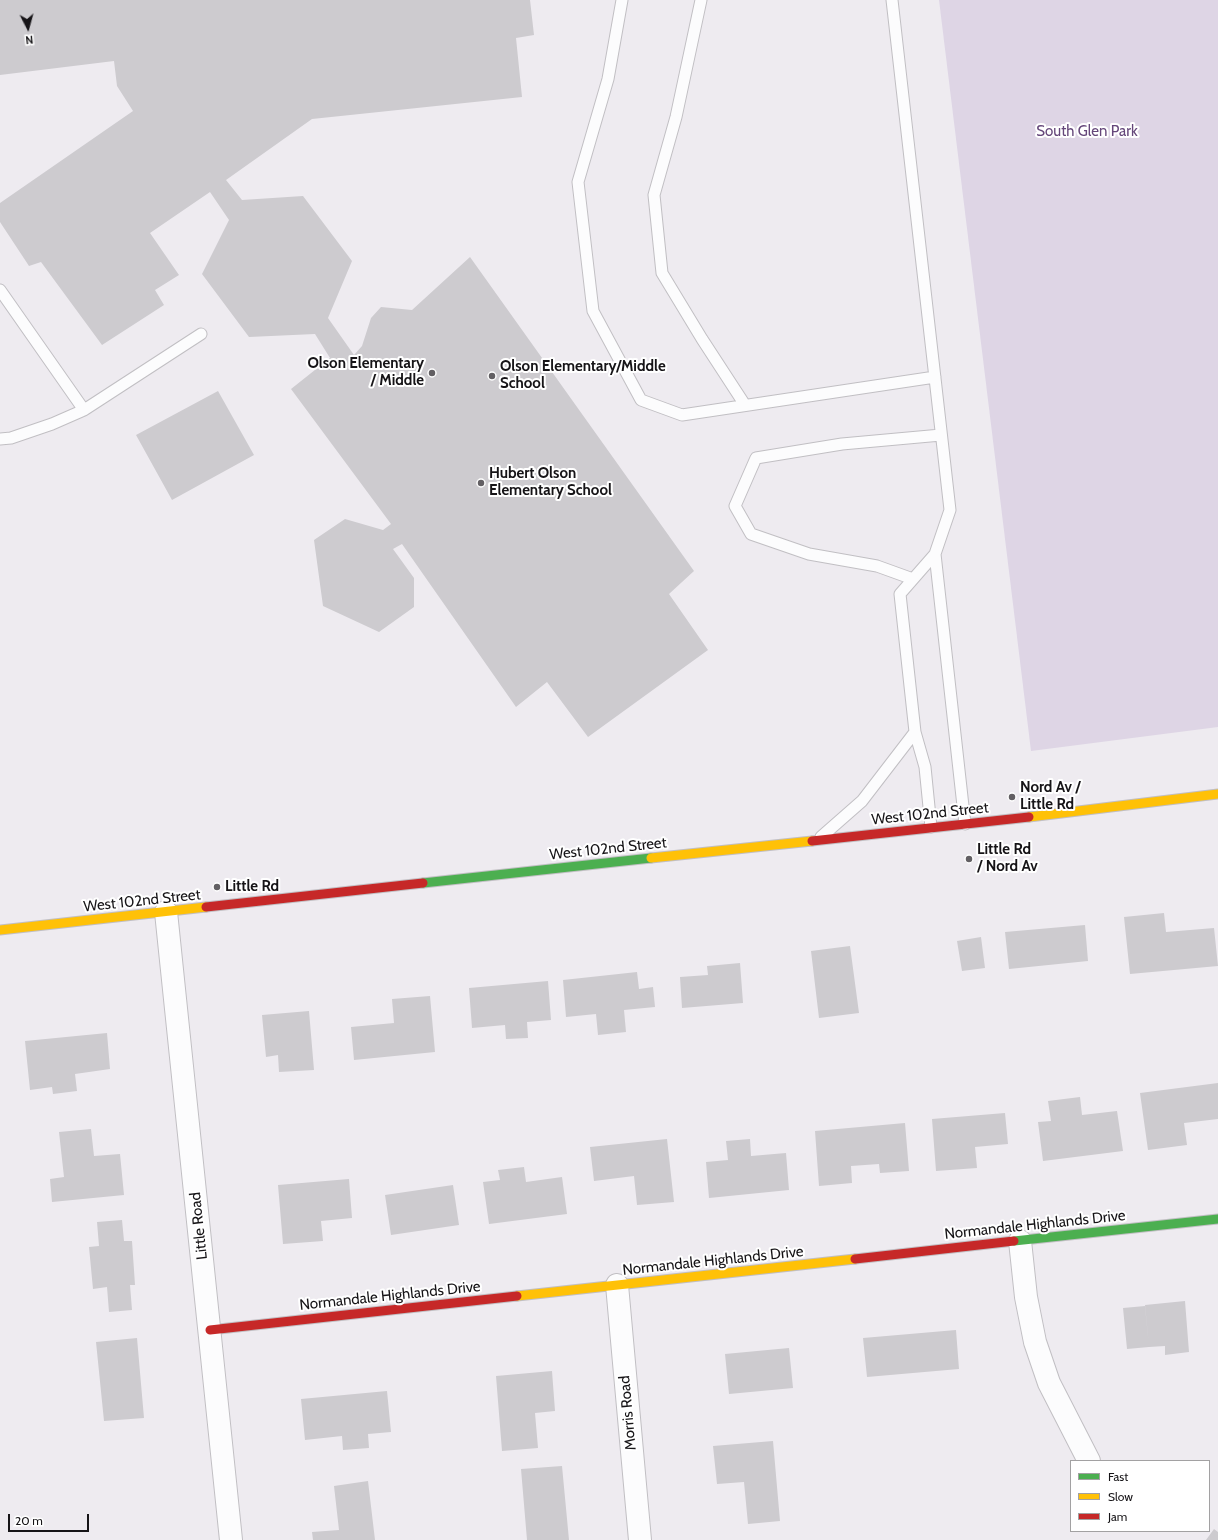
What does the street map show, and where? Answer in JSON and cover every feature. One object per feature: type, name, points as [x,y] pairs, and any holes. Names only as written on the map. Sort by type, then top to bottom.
[{"type":"street","name":"West 102nd Street","points":[[0,930],[965,824],[1218,794]]},
{"type":"street","name":"Little Road","points":[[166,912],[231,1540]]},
{"type":"street","name":"Normandale Highlands Drive","points":[[210,1330],[1218,1219]]},
{"type":"street","points":[[1020,1241],[1026,1297],[1036,1342],[1050,1383],[1088,1460]]},
{"type":"street","name":"Morris Road","points":[[618,1285],[640,1540]]},
{"type":"lane","points":[[622,0],[608,80],[578,182],[593,312],[641,400],[682,415],[935,377]]},
{"type":"lane","points":[[701,0],[676,118],[654,195],[662,273],[702,339],[745,405]]},
{"type":"lane","points":[[892,0],[950,510],[935,554],[900,594],[915,732],[925,767],[931,827]]},
{"type":"lane","points":[[0,290],[84,410]]},
{"type":"lane","points":[[0,439],[11,438],[52,424],[84,410],[201,334]]},
{"type":"lane","points":[[913,579],[877,566],[809,554],[751,534],[735,506],[756,458],[842,444],[941,435]]},
{"type":"lane","points":[[935,554],[965,824]]},
{"type":"lane","points":[[817,840],[862,801],[915,732]]},
{"type":"green space","name":"South Glen Park","points":[[939,0],[1218,0],[1218,727],[1031,751]]},
{"type":"building","name":"Olson Elementary / Middle","points":[[0,0],[530,0],[534,35],[516,38],[522,97],[312,119],[226,180],[242,200],[303,196],[352,261],[328,318],[354,355],[362,346],[371,318],[381,307],[412,310],[470,257],[694,571],[669,594],[708,650],[588,737],[547,682],[516,707],[402,544],[393,549],[414,578],[414,607],[379,632],[323,606],[314,540],[345,519],[383,530],[391,524],[291,389],[330,358],[315,334],[249,337],[202,274],[229,220],[210,192],[150,233],[179,275],[155,290],[164,305],[102,345],[41,262],[29,266],[0,222],[0,203],[133,111],[117,86],[114,61],[0,75]]},
{"type":"building","points":[[218,391],[254,455],[172,500],[136,435]]},
{"type":"building","points":[[1164,913],[1166,932],[1214,928],[1218,966],[1130,974],[1124,917]]},
{"type":"building","points":[[1085,925],[1088,961],[1009,969],[1005,932]]},
{"type":"building","points":[[981,937],[985,968],[962,971],[957,941]]},
{"type":"building","points":[[850,946],[859,1013],[819,1018],[811,951]]},
{"type":"building","points":[[740,963],[743,1003],[682,1008],[680,977],[708,975],[707,966]]},
{"type":"building","points":[[637,972],[639,989],[653,987],[655,1007],[624,1010],[626,1032],[598,1035],[596,1014],[566,1017],[563,980]]},
{"type":"building","points":[[548,981],[551,1020],[527,1022],[528,1038],[506,1039],[505,1025],[472,1028],[469,988]]},
{"type":"building","points":[[430,996],[435,1052],[354,1060],[351,1027],[394,1023],[392,999]]},
{"type":"building","points":[[309,1011],[314,1070],[279,1072],[278,1055],[266,1057],[262,1015]]},
{"type":"building","points":[[107,1033],[110,1069],[75,1074],[77,1091],[53,1094],[52,1087],[30,1090],[25,1041]]},
{"type":"building","points":[[1218,1083],[1218,1119],[1184,1123],[1187,1145],[1148,1150],[1140,1093]]},
{"type":"building","points":[[1080,1097],[1082,1115],[1117,1111],[1123,1151],[1043,1161],[1038,1122],[1051,1121],[1048,1101]]},
{"type":"building","points":[[1005,1113],[1008,1144],[975,1147],[977,1168],[936,1171],[932,1119]]},
{"type":"building","points":[[905,1123],[909,1171],[880,1173],[879,1164],[851,1166],[852,1183],[819,1186],[815,1131]]},
{"type":"building","points":[[91,1129],[94,1156],[120,1154],[124,1195],[52,1202],[50,1179],[64,1177],[59,1132]]},
{"type":"building","points":[[667,1139],[674,1202],[637,1205],[634,1176],[594,1181],[590,1147]]},
{"type":"building","points":[[750,1139],[751,1156],[786,1153],[789,1190],[709,1198],[706,1162],[728,1160],[726,1141]]},
{"type":"building","points":[[524,1167],[526,1182],[562,1177],[567,1214],[489,1224],[483,1182],[500,1180],[498,1170]]},
{"type":"building","points":[[349,1179],[352,1218],[321,1221],[323,1241],[283,1244],[278,1185]]},
{"type":"building","points":[[453,1185],[459,1225],[391,1235],[385,1195]]},
{"type":"building","points":[[122,1220],[124,1241],[132,1241],[135,1285],[130,1285],[132,1310],[109,1312],[107,1287],[93,1289],[89,1247],[99,1246],[97,1222]]},
{"type":"building","points":[[1185,1301],[1189,1352],[1165,1355],[1165,1346],[1149,1347],[1145,1305]]},
{"type":"building","points":[[1145,1306],[1149,1347],[1127,1349],[1123,1308]]},
{"type":"building","points":[[956,1330],[959,1369],[867,1377],[863,1338]]},
{"type":"building","points":[[137,1338],[144,1418],[104,1421],[96,1342]]},
{"type":"building","points":[[789,1348],[793,1388],[729,1394],[725,1354]]},
{"type":"building","points":[[552,1371],[555,1411],[535,1413],[538,1448],[502,1451],[496,1376]]},
{"type":"building","points":[[387,1391],[391,1432],[368,1434],[369,1448],[343,1450],[342,1436],[305,1440],[301,1399]]},
{"type":"building","points":[[773,1441],[780,1521],[748,1524],[744,1482],[717,1484],[713,1446]]},
{"type":"building","points":[[562,1466],[569,1540],[527,1540],[521,1469]]},
{"type":"building","points":[[368,1481],[375,1540],[313,1540],[312,1532],[339,1530],[334,1486]]},
{"type":"building","points":[[1214,1529],[1218,1532],[1218,1540],[1206,1540]]},
{"type":"traffic: fast","points":[[423,883],[651,858]]},
{"type":"traffic: fast","points":[[1014,1241],[1218,1219]]},
{"type":"traffic: slow","points":[[1029,817],[1218,794]]},
{"type":"traffic: slow","points":[[651,858],[812,841]]},
{"type":"traffic: slow","points":[[0,930],[206,907]]},
{"type":"traffic: slow","points":[[517,1296],[855,1259]]},
{"type":"traffic: jam","points":[[812,841],[1029,817]]},
{"type":"traffic: jam","points":[[206,907],[423,883]]},
{"type":"traffic: jam","points":[[855,1259],[1014,1241]]},
{"type":"traffic: jam","points":[[210,1330],[517,1296]]},
{"type":"place","name":"Olson Elementary / Middle","points":[[432,373]]},
{"type":"place","name":"Olson Elementary/Middle School","points":[[492,376]]},
{"type":"place","name":"Hubert Olson Elementary School","points":[[481,483]]},
{"type":"place","name":"Nord Av / Little Rd","points":[[1012,797]]},
{"type":"place","name":"Little Rd / Nord Av","points":[[969,859]]},
{"type":"place","name":"Little Rd","points":[[217,887]]}]
